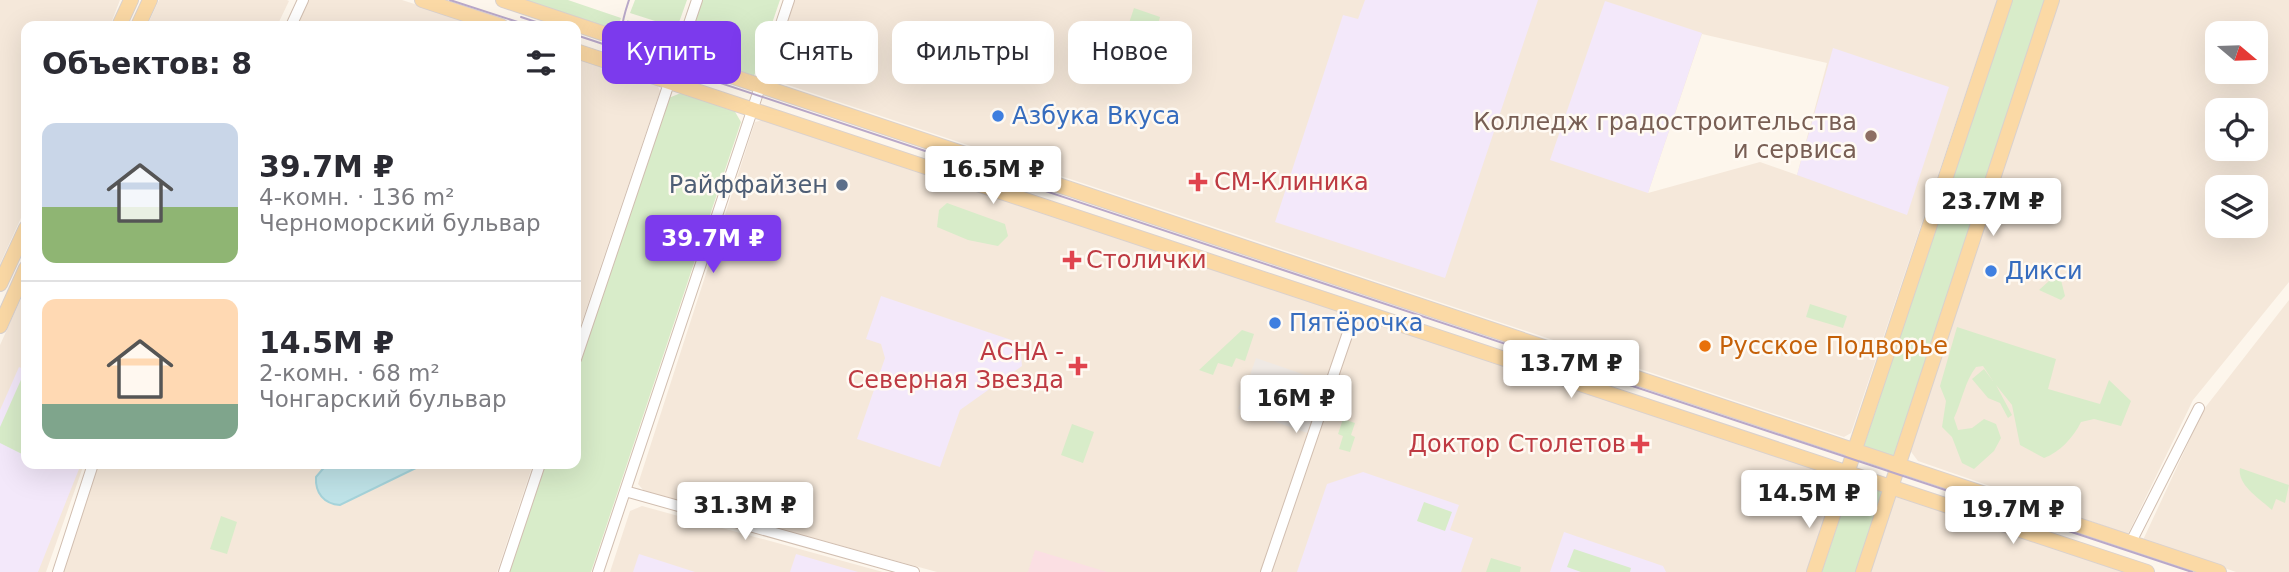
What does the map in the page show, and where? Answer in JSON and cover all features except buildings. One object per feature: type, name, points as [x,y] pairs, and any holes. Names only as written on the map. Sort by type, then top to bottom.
[{"type":"main road","points":[[140,21],[152,0]]},
{"type":"main road","points":[[422,0],[486,21]]},
{"type":"main road","points":[[503,0],[565,21]]},
{"type":"main road","points":[[1814,572],[2005,0]]},
{"type":"main road","points":[[1863,572],[2052,0]]},
{"type":"main road","points":[[581,26],[602,33]]},
{"type":"main road","points":[[581,53],[602,60]]},
{"type":"main road","points":[[741,80],[2219,572]]},
{"type":"main road","points":[[676,84],[2147,572]]},
{"type":"main road","points":[[0,284],[21,239]]},
{"type":"main road","points":[[1246,274],[1254,250]]},
{"type":"main road","points":[[0,326],[21,279]]},
{"type":"street","points":[[293,21],[303,0]]},
{"type":"street","points":[[690,21],[697,0]]},
{"type":"street","points":[[598,572],[751,107],[789,0]]},
{"type":"street","points":[[581,344],[669,84]]},
{"type":"street","points":[[1266,572],[1356,309]]},
{"type":"street","points":[[2131,542],[2199,408]]},
{"type":"street","points":[[58,572],[91,469]]},
{"type":"street","points":[[504,572],[538,469]]},
{"type":"street","points":[[625,491],[914,572]]},
{"type":"shaded area","points":[[0,0],[120,0],[112,21],[21,21],[21,218],[0,264]]},
{"type":"shaded area","points":[[159,0],[289,1],[279,21],[149,21]]},
{"type":"shaded area","points":[[306,0],[402,0],[467,21],[296,21]]},
{"type":"shaded area","points":[[794,0],[1997,0],[1851,433],[1844,437],[785,84],[878,84],[878,21],[787,21]],"holes":[[[1702,34],[1827,63],[1797,175],[1760,162],[1648,193]]]},
{"type":"shaded area","points":[[1365,0],[1538,0],[1445,278],[1275,222],[1343,15],[1358,19]]},
{"type":"shaded area","points":[[2059,0],[2289,0],[2289,282],[2193,400],[2128,534],[1918,461],[1909,449]]},
{"type":"shaded area","points":[[1605,1],[1702,33],[1648,193],[1550,160]]},
{"type":"shaded area","name":"Колледж градостроительства и сервиса","points":[[1833,48],[1949,87],[1907,215],[1797,175]]},
{"type":"shaded area","points":[[581,58],[602,64],[602,84],[657,84],[660,91],[581,324]]},
{"type":"shaded area","points":[[763,120],[1834,472],[1835,485],[1807,572],[937,572],[645,492],[638,484],[755,122]]},
{"type":"shaded area","points":[[881,296],[1020,343],[1022,366],[960,410],[940,467],[857,439],[885,358],[881,344],[866,339]]},
{"type":"shaded area","points":[[21,299],[21,469],[82,469],[46,572],[0,572],[0,345]]},
{"type":"shaded area","points":[[2289,300],[2289,572],[2236,572],[2143,540],[2204,409]]},
{"type":"shaded area","points":[[1256,358],[1328,383],[1310,434],[1238,409]]},
{"type":"shaded area","points":[[19,367],[21,368],[21,469],[79,469],[38,572],[0,572],[0,410]]},
{"type":"shaded area","points":[[95,469],[531,469],[497,572],[62,572]]},
{"type":"shaded area","points":[[1363,472],[1459,505],[1450,530],[1473,538],[1461,572],[1297,572],[1327,484]]},
{"type":"shaded area","points":[[1904,493],[2133,572],[1868,572],[1892,499]]},
{"type":"shaded area","points":[[642,506],[883,572],[610,572],[630,511]]},
{"type":"shaded area","points":[[1564,532],[1663,566],[1666,572],[1550,572]]},
{"type":"shaded area","points":[[1035,550],[1107,572],[1028,572]]},
{"type":"shaded area","points":[[639,554],[695,572],[633,572]]},
{"type":"shaded area","points":[[796,554],[858,572],[790,572]]},
{"type":"green space","points":[[524,0],[568,0],[621,18],[620,21],[602,21],[602,25]]},
{"type":"green space","points":[[635,0],[687,0],[680,21],[655,21],[630,13]]},
{"type":"green space","points":[[702,0],[780,0],[773,21],[755,21],[753,79],[741,75],[741,21],[695,21]]},
{"type":"green space","points":[[2012,0],[2049,0],[1897,457],[1864,446]]},
{"type":"green space","points":[[1134,8],[1160,17],[1159,21],[1130,21]]},
{"type":"green space","points":[[681,93],[734,110],[741,122],[591,572],[508,572],[542,469],[581,469],[581,355],[666,99]]},
{"type":"green space","points":[[947,203],[1005,224],[1008,236],[998,246],[968,240],[937,227],[939,210]]},
{"type":"green space","points":[[2059,272],[2065,296],[2061,300],[2039,290]]},
{"type":"green space","points":[[1810,304],[1847,316],[1843,328],[1806,317]]},
{"type":"green space","points":[[1957,327],[2056,359],[2048,389],[2100,404],[2109,380],[2131,401],[2121,426],[2094,419],[2081,422],[2066,444],[2044,458],[2020,445],[2012,405],[1996,385],[2012,415],[2008,418],[2000,403],[1988,398],[1972,379],[1984,369],[1993,381],[1983,366],[1976,367],[1954,418],[1958,430],[1972,428],[1984,419],[1996,424],[2001,438],[1994,451],[1974,469],[1962,463],[1952,437],[1942,427],[1946,401],[1940,386]]},
{"type":"green space","points":[[1242,330],[1254,334],[1245,361],[1236,358],[1232,367],[1218,363],[1213,375],[1199,370]]},
{"type":"green space","points":[[21,380],[21,454],[0,443],[0,427]]},
{"type":"green space","points":[[1343,419],[1355,423],[1351,435],[1355,437],[1350,452],[1339,449],[1343,436],[1338,434]]},
{"type":"green space","points":[[1072,424],[1094,432],[1083,463],[1061,455]]},
{"type":"green space","points":[[2240,468],[2289,485],[2285,503],[2276,499],[2272,510],[2246,486]]},
{"type":"green space","points":[[1852,482],[1885,493],[1859,572],[1822,572]]},
{"type":"green space","points":[[1424,502],[1452,512],[1445,531],[1417,521]]},
{"type":"green space","points":[[221,516],[237,522],[227,554],[210,549]]},
{"type":"green space","points":[[1574,549],[1631,568],[1630,572],[1581,572],[1567,567]]},
{"type":"green space","points":[[1491,558],[1521,567],[1520,572],[1486,572]]},
{"type":"water","points":[[323,469],[414,469],[340,505],[322,497],[317,488],[316,477]]},
{"type":"tram line","points":[[450,0],[515,21]]},
{"type":"tram line","points":[[624,21],[629,0]]},
{"type":"tram line","points":[[521,17],[533,21]]},
{"type":"tram line","points":[[581,37],[2192,572]]},
{"type":"place","name":"Азбука Вкуса","points":[[998,116]]},
{"type":"place","name":"Колледж градостроительства и сервиса","points":[[1871,136]]},
{"type":"place","name":"СМ-Клиника","points":[[1198,182]]},
{"type":"place","name":"Райффайзен","points":[[842,185]]},
{"type":"place","name":"Столички","points":[[1072,260]]},
{"type":"place","name":"Дикси","points":[[1991,271]]},
{"type":"place","name":"Пятёрочка","points":[[1275,323]]},
{"type":"place","name":"Русское Подворье","points":[[1705,346]]},
{"type":"place","name":"АСНА - Северная Звезда","points":[[1078,366]]},
{"type":"place","name":"Доктор Столетов","points":[[1640,444]]}]
